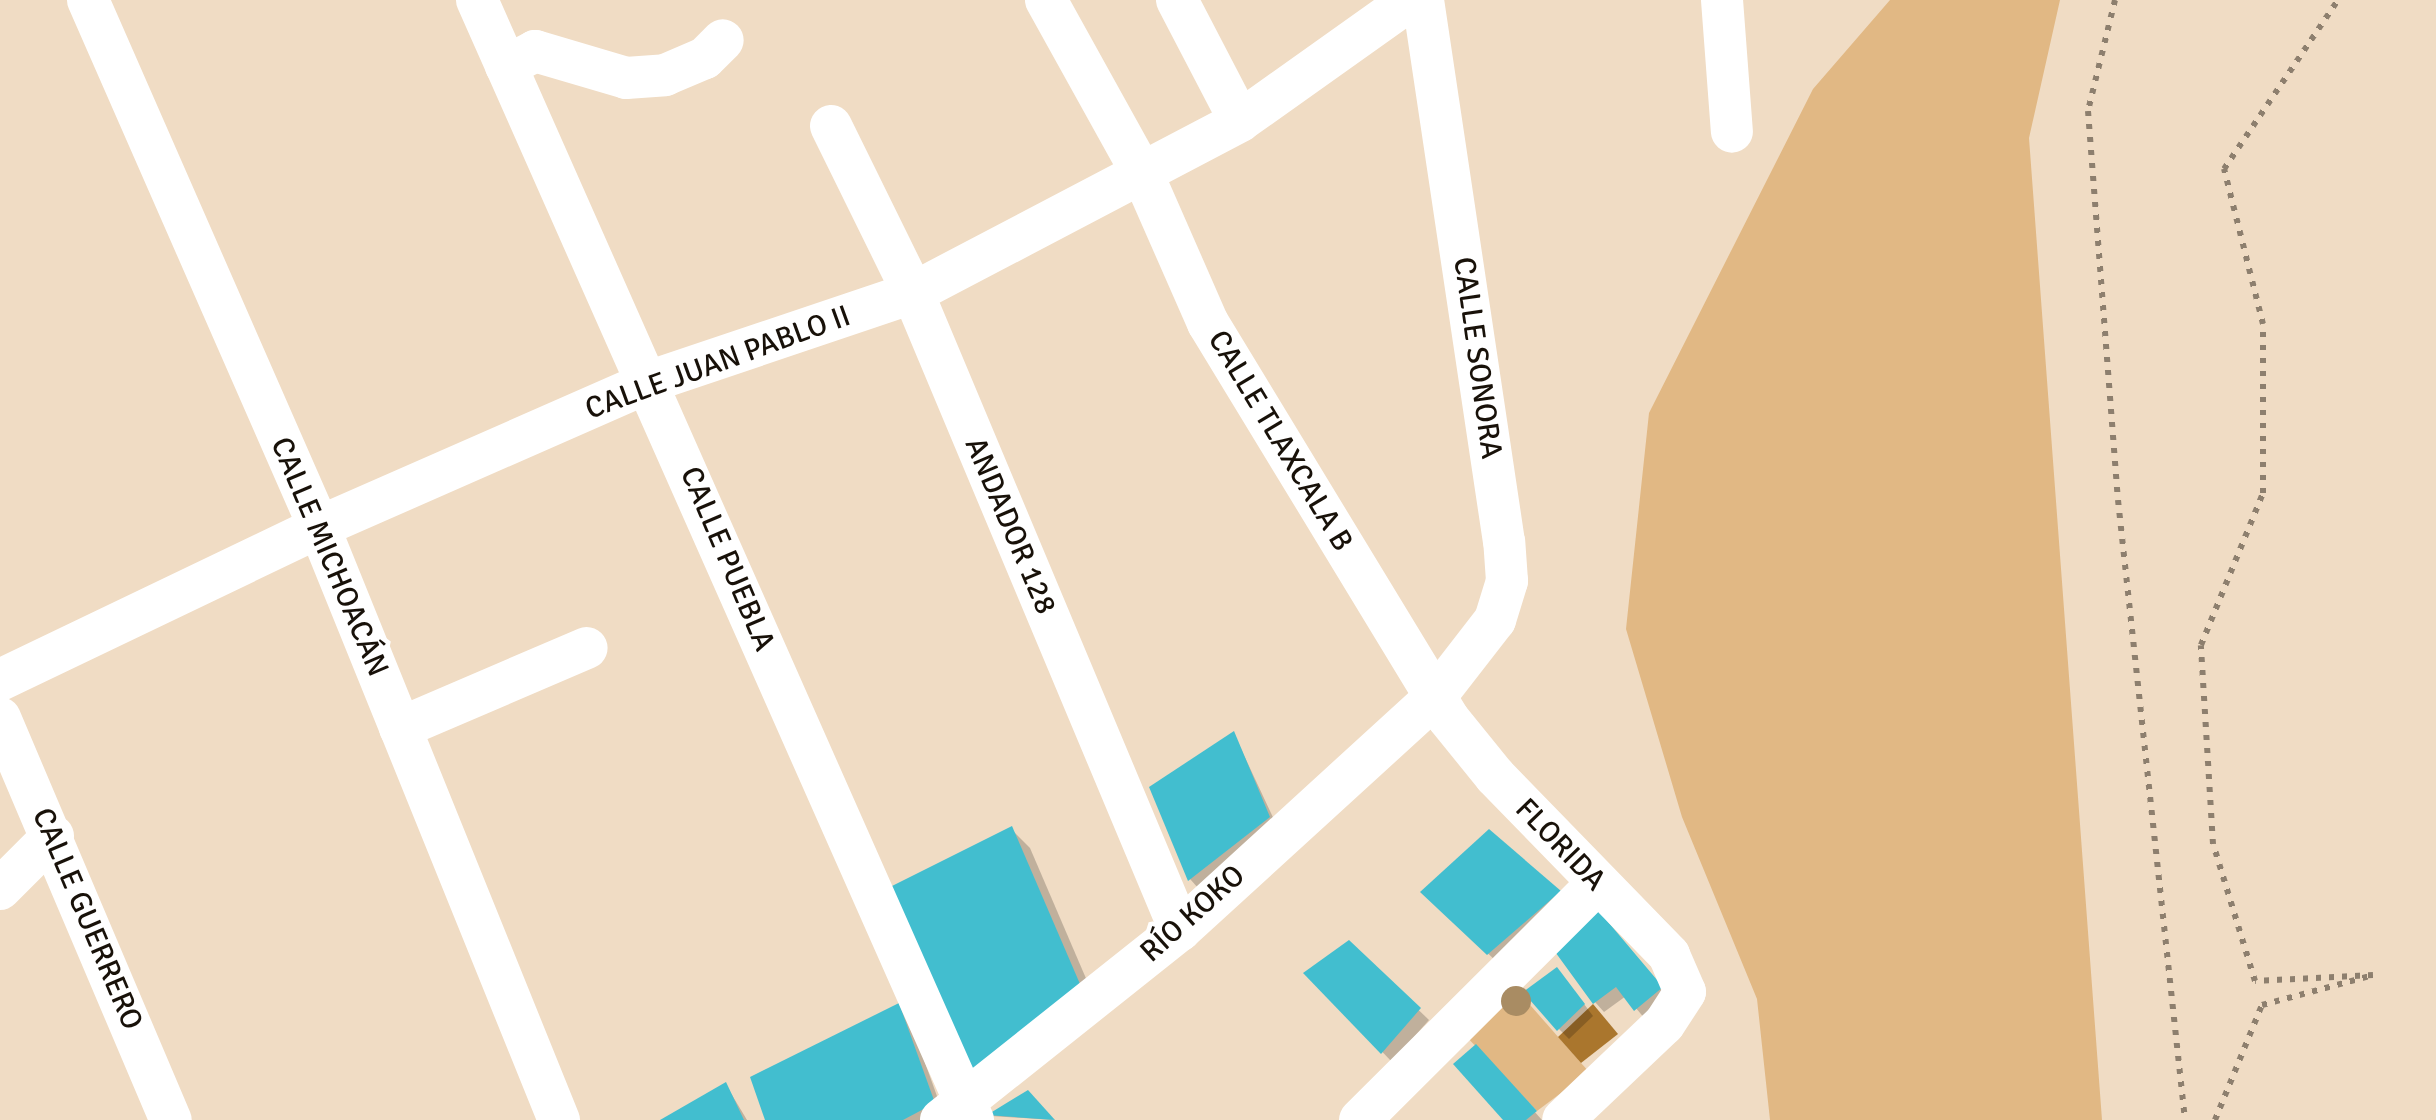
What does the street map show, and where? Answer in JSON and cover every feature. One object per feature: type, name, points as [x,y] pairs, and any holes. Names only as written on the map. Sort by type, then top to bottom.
[{"type":"street","name":"CALLE MICHOACÁN","points":[[88,0],[319,527],[558,1120]]},
{"type":"street","name":"CALLE PUEBLA","points":[[477,0],[651,382],[959,1116]]},
{"type":"street","name":"CALLE TLAXCALA B","points":[[1046,0],[1143,175],[1208,323],[1436,696]]},
{"type":"street","points":[[1177,0],[1240,121]]},
{"type":"street","name":"CALLE JUAN PABLO II","points":[[0,680],[319,527],[651,382],[913,293],[1240,121],[1410,0]]},
{"type":"street","name":"CALLE SONORA","points":[[1423,0],[1507,581],[1495,620],[1436,696]]},
{"type":"street","points":[[1722,0],[1732,132]]},
{"type":"street","points":[[506,66],[534,51],[626,78],[665,75],[705,58],[723,40]]},
{"type":"street","name":"ANDADOR 128","points":[[832,126],[913,293],[1180,930]]},
{"type":"street","points":[[400,728],[587,648]]},
{"type":"street","name":"FLORIDA","points":[[1436,696],[1495,776],[1669,954],[1685,992],[1664,1024],[1563,1120]]},
{"type":"street","name":"RÍO KOKO","points":[[959,1116],[1180,930],[1436,696]]},
{"type":"street","name":"CALLE GUERRERO","points":[[0,718],[171,1120]]},
{"type":"street","points":[[0,889],[53,836]]},
{"type":"street","points":[[1360,1120],[1597,884]]},
{"type":"path","points":[[2115,0],[2088,111],[2118,500],[2184,1120]]},
{"type":"path","points":[[2215,1120],[2262,1005],[2373,976],[2256,981],[2214,844],[2201,645],[2263,493],[2263,324],[2224,170],[2338,0]]},
{"type":"shaded area","points":[[1890,0],[2060,0],[2029,138],[2102,1120],[1770,1120],[1757,999],[1682,817],[1626,629],[1649,413],[1813,89]]},
{"type":"shaded area","points":[[1516,989],[1589,1072],[1537,1111],[1464,1034]]},
{"type":"shaded area","points":[[1593,1004],[1618,1034],[1581,1063],[1558,1037]]},
{"type":"building","points":[[1234,731],[1270,817],[1188,881],[1149,787]]},
{"type":"building","points":[[1012,826],[1083,991],[967,1076],[886,889]]},
{"type":"building","points":[[1489,829],[1561,891],[1487,955],[1420,892]]},
{"type":"building","points":[[1598,910],[1663,987],[1634,1011],[1616,987],[1593,1004],[1553,949]]},
{"type":"building","points":[[1349,940],[1421,1008],[1381,1054],[1303,973]]},
{"type":"building","points":[[1557,967],[1585,1004],[1557,1031],[1523,992]]},
{"type":"building","points":[[899,1003],[935,1103],[903,1120],[765,1120],[750,1077]]},
{"type":"building","points":[[1476,1044],[1537,1111],[1526,1120],[1503,1120],[1453,1064]]},
{"type":"building","points":[[726,1082],[744,1120],[660,1120]]},
{"type":"building","points":[[1028,1090],[1055,1120],[987,1115]]}]
